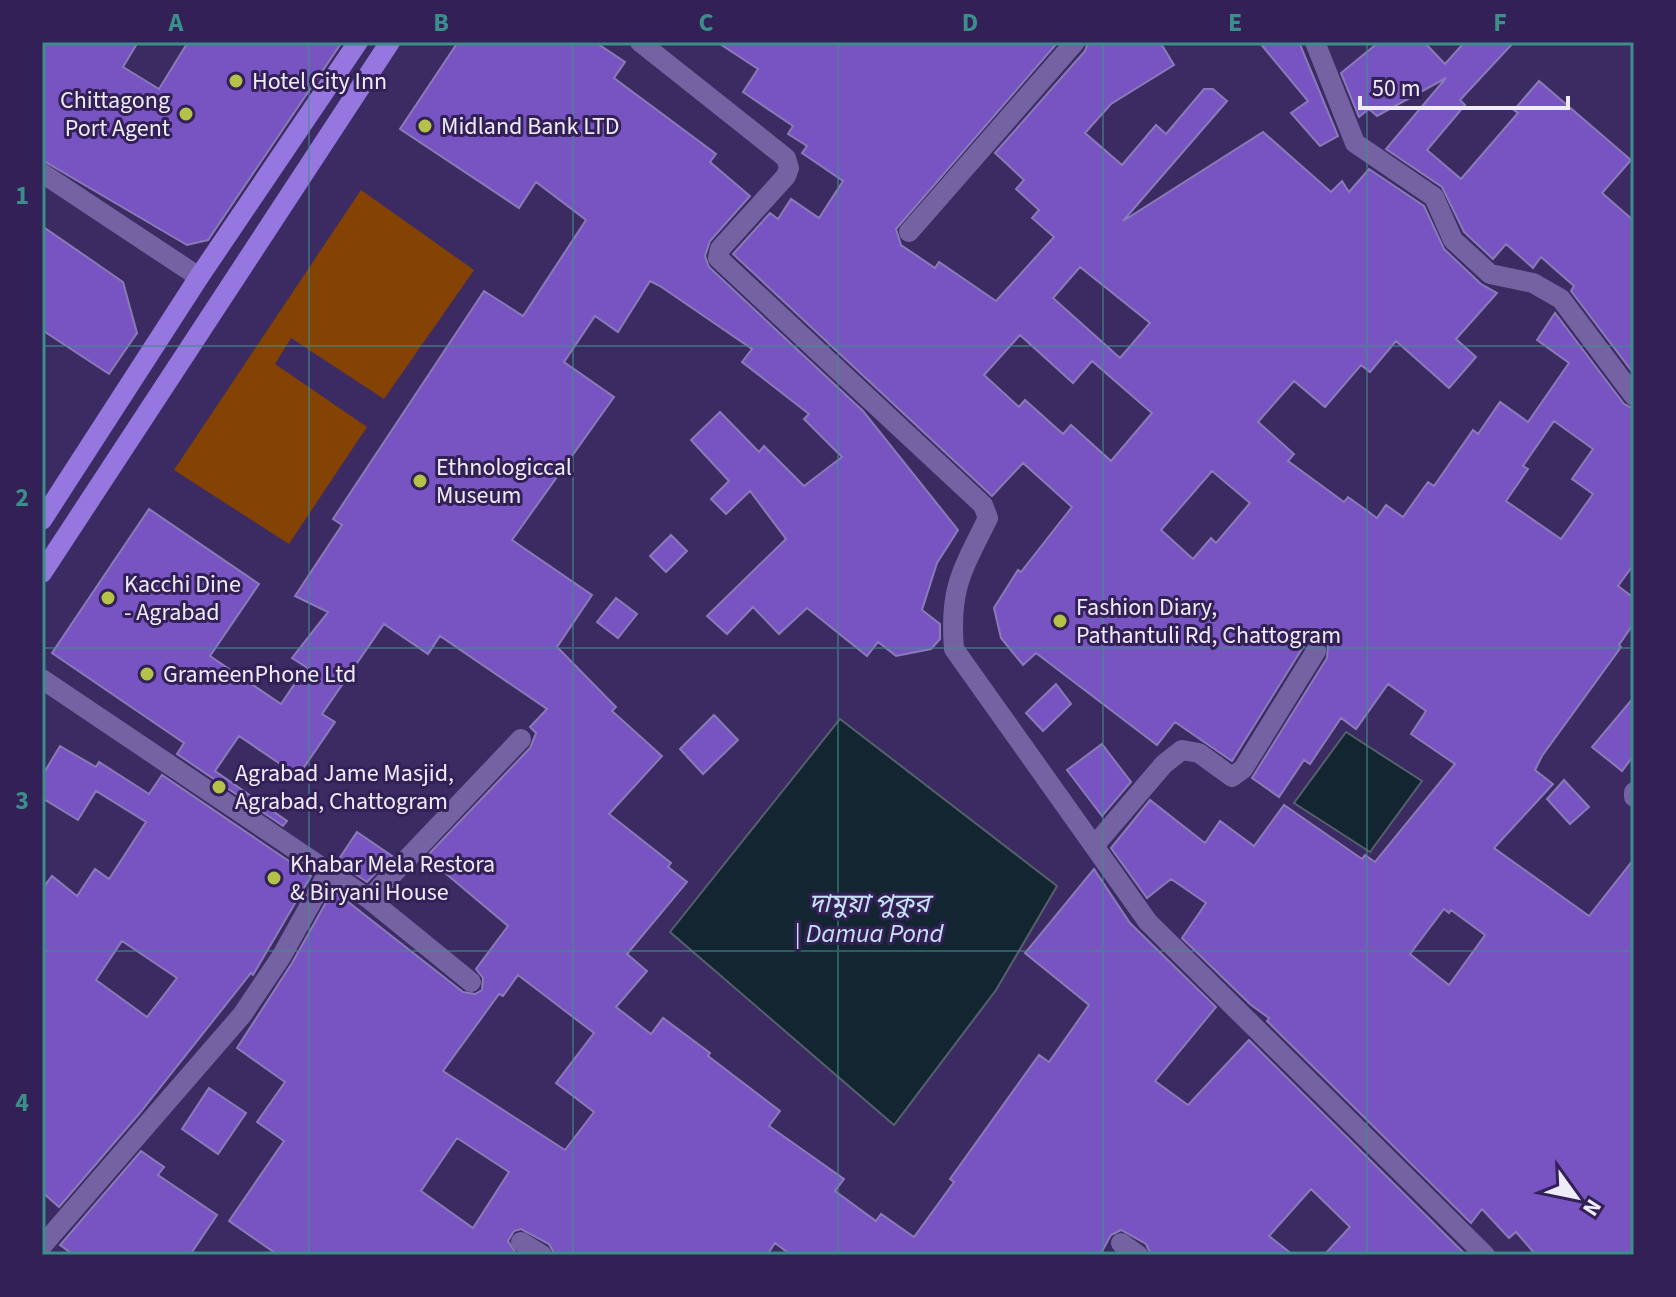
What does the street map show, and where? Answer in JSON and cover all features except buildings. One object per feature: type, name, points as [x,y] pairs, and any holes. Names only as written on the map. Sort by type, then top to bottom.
[{"type":"street","points":[[42,520],[199,277],[358,42]]},
{"type":"street","points":[[42,573],[390,42]]},
{"type":"street","points":[[640,42],[786,158],[789,168],[786,176],[720,249],[718,258],[983,505],[988,518],[962,570],[951,608],[954,649],[1148,922],[1485,1255]]},
{"type":"street","points":[[909,232],[1075,42]]},
{"type":"street","points":[[1315,42],[1355,143],[1434,197],[1453,240],[1490,274],[1533,283],[1561,299],[1634,396]]},
{"type":"street","points":[[42,173],[199,277]]},
{"type":"street","points":[[1094,846],[1164,764],[1182,750],[1199,753],[1232,777],[1243,769],[1316,651]]},
{"type":"street","points":[[42,679],[369,899],[471,982]]},
{"type":"street","points":[[369,899],[521,739]]},
{"type":"street","points":[[42,1246],[242,1015],[281,957],[329,871]]},
{"type":"street","points":[[521,1242],[542,1255]]},
{"type":"shaded area","points":[[361,190],[474,270],[384,399],[291,338],[275,364],[367,427],[289,544],[174,470]]},
{"type":"water","name":"দামুয়া পুকুর | Damua Pond","points":[[840,719],[1057,886],[996,990],[894,1125],[670,932]]},
{"type":"water","points":[[1346,732],[1422,781],[1370,852],[1294,803]]},
{"type":"place","name":"Hotel City Inn","points":[[236,81]]},
{"type":"place","name":"Chittagong Port Agent","points":[[186,114]]},
{"type":"place","name":"Midland Bank LTD","points":[[425,126]]},
{"type":"place","name":"Ethnologiccal Museum","points":[[420,481]]},
{"type":"place","name":"Kacchi Dine - Agrabad","points":[[108,598]]},
{"type":"place","name":"Fashion Diary, Pathantuli Rd, Chattogram","points":[[1060,621]]},
{"type":"place","name":"GrameenPhone Ltd","points":[[147,674]]},
{"type":"place","name":"Agrabad Jame Masjid, Agrabad, Chattogram","points":[[219,787]]},
{"type":"place","name":"Khabar Mela Restora & Biryani House","points":[[274,878]]}]
